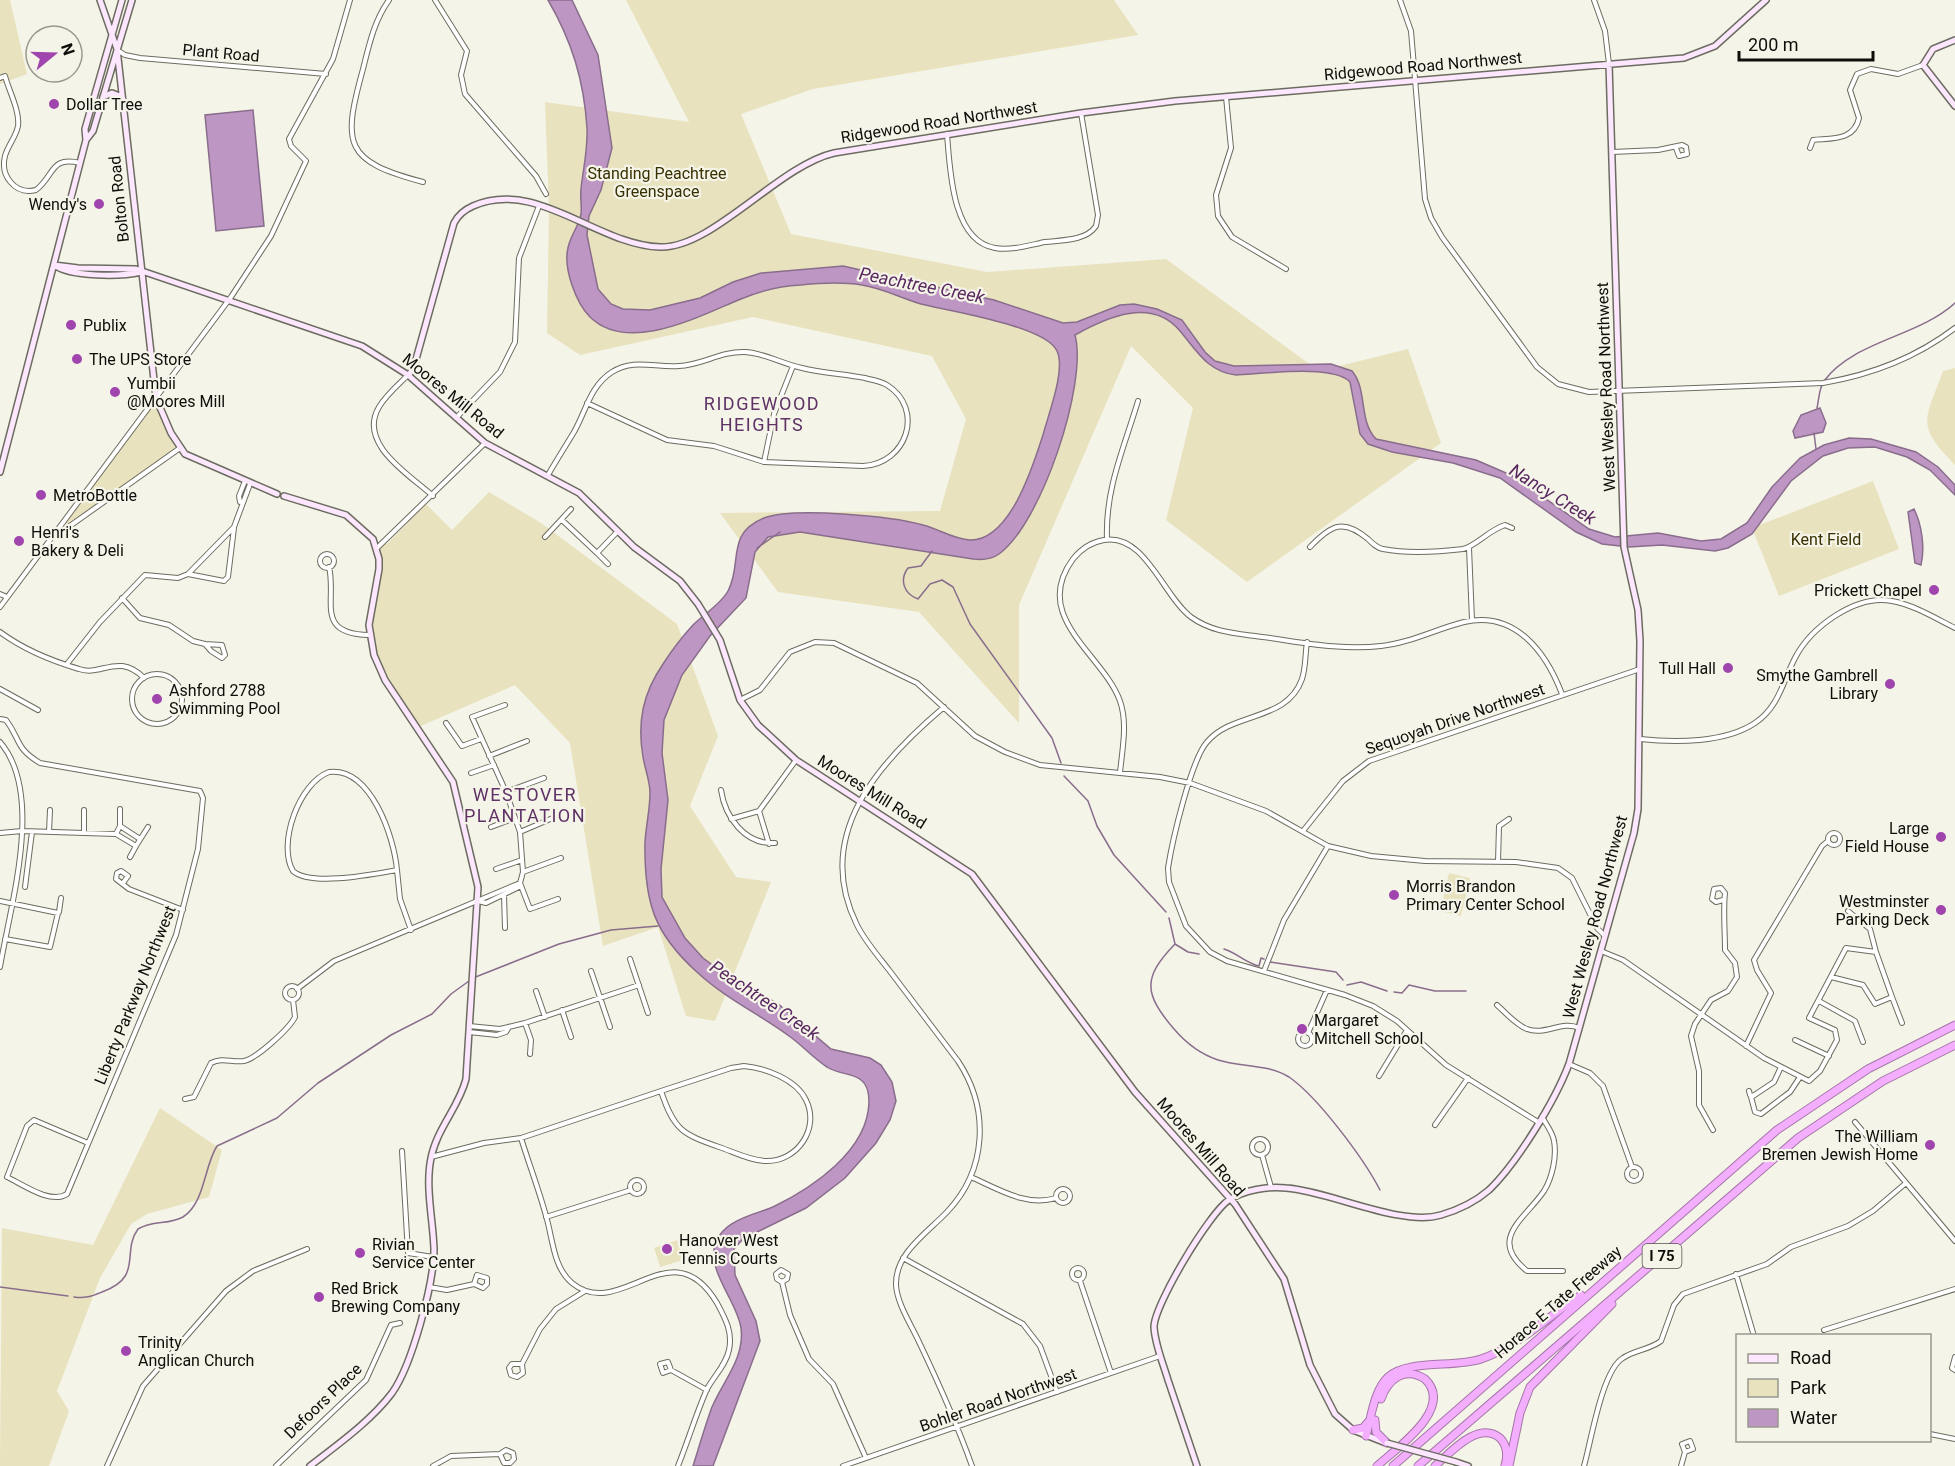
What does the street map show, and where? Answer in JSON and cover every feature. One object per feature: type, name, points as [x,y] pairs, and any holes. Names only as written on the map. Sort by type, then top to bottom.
[{"type":"highway","name":"Horace E Tate Freeway","points":[[1392,1466],[1765,1140],[1805,1109],[1874,1065],[1955,1025]]},
{"type":"highway","name":"Horace E Tate Freeway","points":[[1418,1466],[1551,1348],[1629,1285],[1798,1138],[1883,1081],[1955,1045]]},
{"type":"highway","points":[[1368,1437],[1380,1388],[1393,1373],[1408,1368],[1466,1363],[1490,1356],[1598,1284]]},
{"type":"highway","points":[[1506,1464],[1520,1413],[1530,1387],[1629,1285]]},
{"type":"highway","points":[[1353,1430],[1366,1426],[1373,1418],[1388,1384],[1399,1376],[1416,1374],[1432,1386],[1435,1401],[1430,1413],[1377,1466]]},
{"type":"highway","points":[[1373,1418],[1376,1432],[1387,1443]]},
{"type":"highway","points":[[1435,1466],[1466,1440],[1482,1434],[1493,1435],[1501,1440],[1506,1464]]},
{"type":"street","name":"Bolton Road","points":[[100,0],[117,49],[156,398],[180,448]]},
{"type":"street","points":[[0,472],[86,140],[85,129],[123,0]]},
{"type":"street","points":[[86,140],[93,131],[132,0]]},
{"type":"street","points":[[0,607],[228,300],[271,236],[306,161],[291,146],[289,139],[333,59],[350,0]]},
{"type":"street","points":[[389,0],[374,26],[351,110],[351,132],[359,150],[373,165],[423,182]]},
{"type":"street","points":[[435,0],[467,51],[461,75],[465,94],[537,176],[546,194]]},
{"type":"street","points":[[1400,0],[1411,31],[1425,200],[1431,218],[1442,237],[1543,374],[1576,391],[1807,385],[1841,380],[1901,360],[1955,328]]},
{"type":"street","name":"West Wesley Road Northwest","points":[[1231,1199],[1272,1188],[1296,1189],[1411,1217],[1440,1216],[1468,1205],[1489,1190],[1511,1163],[1559,1087],[1569,1064],[1637,820],[1640,739],[1641,669],[1638,610],[1626,559],[1624,535],[1609,64],[1605,31],[1594,0]]},
{"type":"street","name":"Ridgewood Road Northwest","points":[[433,496],[384,452],[375,434],[374,421],[379,408],[413,370],[456,218],[468,208],[497,198],[517,199],[648,246],[673,246],[703,234],[820,157],[1081,113],[1226,97],[1684,58],[1706,51],[1723,40],[1766,0]]},
{"type":"street","points":[[1810,148],[1813,140],[1842,138],[1853,132],[1858,118],[1850,90],[1857,74],[1871,69],[1898,74],[1923,65],[1933,49],[1955,40]]},
{"type":"street","name":"Plant Road","points":[[117,49],[125,55],[140,58],[326,74]]},
{"type":"street","points":[[1923,65],[1955,106]]},
{"type":"street","points":[[3,77],[18,117],[16,133],[4,159],[6,173],[12,185],[22,191],[36,190],[58,163],[63,161],[80,163]]},
{"type":"street","points":[[103,97],[112,93],[122,97]]},
{"type":"street","points":[[1226,97],[1231,148],[1216,195],[1218,216],[1232,237],[1286,269]]},
{"type":"street","points":[[947,134],[956,197],[964,225],[972,237],[990,247],[1019,247],[1083,236],[1096,226],[1098,215],[1081,113]]},
{"type":"street","points":[[1612,152],[1676,148]]},
{"type":"street","points":[[455,418],[500,372],[515,342],[519,258],[539,206]]},
{"type":"street","name":"Moores Mill Road","points":[[54,265],[78,268],[136,269],[362,346],[408,375],[485,443],[579,493],[639,551],[680,581],[720,640],[740,700],[758,725],[796,760],[972,874],[1136,1092],[1231,1199],[1284,1279],[1310,1365],[1330,1407],[1353,1430],[1368,1437],[1468,1466]]},
{"type":"street","points":[[548,475],[574,431],[587,402],[605,377],[631,364],[679,366],[724,354],[743,352],[762,354],[793,366],[862,377],[886,384],[897,395],[904,407],[907,421],[905,437],[892,456],[872,466],[764,462],[714,446],[659,438],[587,402]]},
{"type":"street","points":[[764,462],[774,414],[793,366]]},
{"type":"street","points":[[1107,539],[1110,486],[1138,401]]},
{"type":"street","points":[[377,548],[485,443]]},
{"type":"street","points":[[57,530],[67,528],[180,448],[192,458],[277,494]]},
{"type":"street","points":[[188,574],[224,580],[228,577],[234,527],[247,482]]},
{"type":"street","points":[[284,496],[346,515],[367,531],[377,548],[380,569],[370,615],[369,634],[374,656],[385,680],[453,782],[473,857],[478,887],[473,986],[464,1088],[439,1134],[431,1158],[433,1257],[428,1287],[408,1357],[391,1394],[310,1466]]},
{"type":"street","points":[[545,537],[571,509]]},
{"type":"street","points":[[562,520],[608,564]]},
{"type":"street","points":[[1310,547],[1321,535],[1345,525],[1383,549],[1444,551],[1469,548],[1491,530],[1505,525],[1512,528]]},
{"type":"street","points":[[68,664],[122,598],[145,576],[178,578],[188,574],[234,527]]},
{"type":"street","points":[[597,553],[618,531]]},
{"type":"street","points":[[1120,773],[1124,723],[1120,703],[1113,688],[1069,627],[1060,600],[1063,578],[1074,558],[1089,546],[1107,539],[1123,542],[1136,550],[1182,608],[1203,625],[1225,632],[1351,647],[1384,646],[1472,620],[1499,622],[1523,635],[1547,660],[1562,694]]},
{"type":"street","points":[[1469,548],[1472,620]]},
{"type":"street","points":[[329,567],[332,583],[329,605],[333,618],[347,632],[369,634]]},
{"type":"street","points":[[0,594],[7,597]]},
{"type":"street","points":[[122,598],[140,618],[169,625],[192,640],[205,644],[222,645],[225,655],[222,658],[216,655],[205,644]]},
{"type":"street","points":[[1640,739],[1662,741],[1702,738],[1732,733],[1754,724],[1778,699],[1807,638],[1838,615],[1862,605],[1882,600],[1894,601],[1955,628]]},
{"type":"street","points":[[0,632],[19,646],[81,670],[118,665],[132,668],[144,678]]},
{"type":"street","points":[[740,700],[760,690],[790,652],[806,644],[824,641],[844,646],[908,677],[928,691],[975,736],[1021,759],[1056,768],[1160,777],[1190,783],[1266,811],[1328,846],[1402,860],[1498,862],[1550,866],[1566,872],[1579,887],[1597,928],[1605,936]]},
{"type":"street","points":[[1307,642],[1302,677],[1293,696],[1276,709],[1230,723],[1214,734],[1200,752],[1167,868],[1169,882],[1181,916],[1193,936],[1210,952],[1227,961],[1373,1006],[1407,1030],[1440,1060],[1539,1119],[1554,1141],[1550,1177],[1545,1190],[1511,1231],[1510,1247],[1513,1257],[1527,1271],[1563,1271]]},
{"type":"street","name":"Sequoyah Drive Northwest","points":[[1303,831],[1343,781],[1369,761],[1641,669]]},
{"type":"street","points":[[154,674],[164,675],[173,679],[179,687],[183,702],[173,719],[155,724],[146,722],[135,712],[133,693],[144,678],[154,674]]},
{"type":"street","points":[[0,689],[38,710]]},
{"type":"street","points":[[505,705],[472,717],[506,792],[520,832],[521,884],[530,909],[558,899]]},
{"type":"street","points":[[944,707],[893,754],[861,801],[849,825],[843,849],[842,875],[846,900],[861,933],[958,1061],[970,1083],[978,1106],[981,1130],[978,1154],[971,1177],[954,1205],[903,1258],[897,1275],[898,1296],[958,1426],[972,1466]]},
{"type":"street","name":"Liberty Parkway Northwest","points":[[0,719],[6,720],[16,742],[25,754],[40,763],[200,791],[203,809],[201,829],[176,935],[67,1194],[62,1197],[51,1197],[7,1177],[27,1126],[34,1120],[88,1143]]},
{"type":"street","points":[[446,723],[462,746],[481,739]]},
{"type":"street","points":[[489,756],[527,741]]},
{"type":"street","points":[[0,742],[12,759],[18,778],[22,831],[0,967]]},
{"type":"street","points":[[730,819],[759,812],[796,760]]},
{"type":"street","points":[[471,773],[494,765]]},
{"type":"street","points":[[397,870],[361,876],[309,878],[293,871],[288,858],[292,821],[302,798],[318,778],[329,772],[342,772],[353,777],[364,788],[387,827],[397,870],[400,899],[411,930]]},
{"type":"street","points":[[506,792],[544,778]]},
{"type":"street","points":[[721,790],[730,819],[742,831],[769,843],[775,843]]},
{"type":"street","points":[[116,834],[120,826],[120,809]]},
{"type":"street","points":[[50,810],[50,832]]},
{"type":"street","points":[[84,810],[84,833]]},
{"type":"street","points":[[759,812],[769,843]]},
{"type":"street","points":[[520,832],[555,817]]},
{"type":"street","points":[[491,827],[515,818]]},
{"type":"street","points":[[1498,862],[1499,826],[1509,819]]},
{"type":"street","points":[[120,826],[141,838]]},
{"type":"street","points":[[130,857],[148,827]]},
{"type":"street","points":[[0,833],[22,831],[116,834],[136,846]]},
{"type":"street","points":[[25,887],[32,832]]},
{"type":"street","points":[[1746,1046],[1771,993],[1757,970],[1754,960],[1821,846],[1828,841]]},
{"type":"street","points":[[1264,971],[1284,920],[1328,846]]},
{"type":"street","points":[[522,872],[561,858]]},
{"type":"street","points":[[496,869],[522,860]]},
{"type":"street","points":[[123,883],[129,889],[183,910]]},
{"type":"street","points":[[478,901],[486,903],[521,884]]},
{"type":"street","points":[[297,989],[334,961],[411,930],[478,901],[482,897],[521,884]]},
{"type":"street","points":[[504,895],[505,928]]},
{"type":"street","points":[[5,939],[50,947],[61,898]]},
{"type":"street","points":[[1713,1130],[1699,1105],[1699,1071],[1691,1042],[1693,1028],[1711,1000],[1734,985],[1737,977],[1738,969],[1725,950],[1723,900]]},
{"type":"street","points":[[0,901],[58,913]]},
{"type":"street","points":[[1848,911],[1870,928],[1876,952],[1902,1023]]},
{"type":"street","points":[[1600,951],[1623,960],[1746,1046],[1809,1081],[1820,1071],[1838,1040],[1835,1030],[1809,1018],[1846,948],[1876,952]]},
{"type":"street","points":[[630,959],[648,1012]]},
{"type":"street","points":[[591,971],[610,1027]]},
{"type":"street","points":[[1831,977],[1863,985],[1875,1004],[1892,997]]},
{"type":"street","points":[[469,1029],[497,1035],[506,1032],[509,1027],[639,985]]},
{"type":"street","points":[[293,1000],[287,998],[285,992],[291,987],[297,989]]},
{"type":"street","points":[[293,1000],[298,995],[297,989]]},
{"type":"street","points":[[1308,1033],[1327,990]]},
{"type":"street","points":[[536,991],[545,1017]]},
{"type":"street","points":[[186,1099],[194,1097],[211,1063],[220,1059],[241,1061],[252,1058],[285,1030],[295,1017],[293,1000]]},
{"type":"street","points":[[1819,1001],[1858,1024],[1863,1042]]},
{"type":"street","points":[[1497,1005],[1527,1029],[1546,1030],[1570,1025],[1579,1028]]},
{"type":"street","points":[[562,1010],[571,1037]]},
{"type":"street","points":[[525,1023],[531,1040],[530,1054]]},
{"type":"street","points":[[1379,1076],[1407,1030]]},
{"type":"street","points":[[1795,1040],[1829,1056]]},
{"type":"street","points":[[1569,1064],[1590,1073],[1603,1086],[1632,1167]]},
{"type":"street","points":[[1751,1097],[1774,1082],[1781,1067]]},
{"type":"street","points":[[431,1158],[484,1143],[521,1138],[661,1091],[731,1068],[757,1068],[787,1080],[800,1091],[809,1109],[809,1129],[802,1144],[789,1155],[773,1161],[757,1160],[682,1132],[670,1118],[661,1091]]},
{"type":"street","points":[[1749,1091],[1755,1112],[1761,1114],[1790,1092],[1800,1077]]},
{"type":"street","points":[[1435,1125],[1468,1078]]},
{"type":"street","points":[[1854,1122],[1955,1241]]},
{"type":"street","points":[[521,1138],[560,1268],[570,1281],[585,1292]]},
{"type":"street","points":[[1263,1155],[1267,1152],[1268,1144],[1265,1140],[1258,1139],[1252,1145],[1253,1150],[1263,1155],[1272,1188]]},
{"type":"street","points":[[402,1151],[408,1253],[433,1257]]},
{"type":"street","points":[[971,1177],[1027,1200],[1041,1202],[1056,1198]]},
{"type":"street","points":[[1584,1466],[1607,1382],[1614,1366],[1623,1358],[1654,1346],[1663,1338],[1674,1305],[1683,1294],[1767,1264],[1791,1247],[1830,1234],[1856,1222],[1906,1184]]},
{"type":"street","points":[[546,1217],[631,1190]]},
{"type":"street","points":[[1197,1466],[1160,1356],[1154,1327],[1160,1304],[1210,1221],[1231,1199]]},
{"type":"street","points":[[107,1466],[143,1386],[226,1292],[253,1271],[307,1249]]},
{"type":"street","points":[[903,1258],[1023,1324],[1040,1346],[1057,1392]]},
{"type":"street","points":[[522,1364],[512,1364],[509,1368],[511,1375],[516,1377],[522,1375],[524,1370],[522,1364],[544,1323],[556,1310],[585,1292],[609,1292],[674,1272],[688,1274],[701,1281],[725,1317],[730,1336],[726,1359],[707,1390],[678,1466]]},
{"type":"street","points":[[1736,1274],[1754,1334]]},
{"type":"street","points":[[1080,1281],[1111,1373]]},
{"type":"street","points":[[782,1282],[790,1315],[808,1359],[832,1384],[858,1436],[866,1458]]},
{"type":"street","points":[[428,1287],[447,1290],[474,1284]]},
{"type":"street","points":[[1824,1329],[1955,1288]]},
{"type":"street","name":"Defoors Place","points":[[276,1466],[366,1380],[391,1325],[400,1323]]},
{"type":"street","name":"Bohler Road Northwest","points":[[843,1466],[1160,1356]]},
{"type":"street","points":[[1955,1358],[1952,1368],[1955,1370]]},
{"type":"street","points":[[671,1370],[707,1390]]},
{"type":"street","points":[[1931,1434],[1955,1439]]},
{"type":"street","points":[[1681,1466],[1684,1452]]},
{"type":"street","points":[[433,1466],[451,1456],[500,1454]]},
{"type":"green space","points":[[0,0],[10,0],[24,61],[24,75],[0,84]]},
{"type":"green space","name":"Standing Peachtree Greenspace","points":[[626,0],[1114,0],[1138,35],[813,89],[741,114],[791,234],[987,272],[1166,259],[1319,371],[1408,349],[1441,443],[1247,582],[1166,520],[1193,408],[1131,346],[1019,605],[1019,723],[919,612],[778,592],[720,513],[940,511],[966,419],[932,356],[753,317],[580,355],[547,333],[549,208],[545,102],[689,122]]},
{"type":"green space","points":[[1955,368],[1955,465],[1934,440],[1927,421],[1943,371]]},
{"type":"green space","points":[[156,398],[180,448],[60,531]]},
{"type":"green space","name":"Kent Field","points":[[1873,481],[1899,549],[1779,596],[1752,528]]},
{"type":"green space","points":[[489,492],[541,523],[677,624],[718,736],[690,806],[736,877],[771,882],[715,1021],[686,1016],[658,927],[603,946],[570,743],[515,685],[416,728],[380,672],[366,636],[378,558],[374,548],[388,543],[426,504],[452,530]]},
{"type":"green space","points":[[1449,873],[1470,878],[1461,916],[1440,911]]},
{"type":"green space","points":[[160,1108],[222,1150],[209,1197],[147,1214],[131,1224],[100,1278],[57,1391],[69,1411],[49,1466],[0,1466],[2,1228],[93,1245]]},
{"type":"green space","points":[[677,1240],[683,1260],[660,1267],[654,1248]]},
{"type":"water","points":[[548,0],[572,0],[598,55],[612,148],[601,190],[589,216],[587,235],[598,289],[611,304],[623,309],[650,310],[700,298],[733,282],[761,273],[843,266],[994,300],[1063,323],[1077,322],[1120,305],[1134,304],[1157,309],[1182,320],[1205,352],[1215,361],[1234,366],[1331,364],[1352,371],[1360,387],[1367,423],[1376,439],[1476,460],[1513,476],[1589,529],[1615,537],[1658,533],[1701,541],[1721,539],[1747,523],[1772,487],[1800,458],[1824,445],[1849,438],[1871,439],[1916,452],[1938,467],[1955,485],[1955,495],[1930,470],[1907,457],[1875,447],[1848,448],[1823,456],[1791,481],[1752,534],[1728,548],[1715,551],[1662,545],[1629,547],[1602,544],[1576,532],[1500,478],[1453,463],[1392,452],[1368,444],[1360,434],[1350,382],[1342,376],[1314,372],[1236,375],[1226,373],[1210,365],[1169,321],[1156,315],[1129,313],[1101,322],[1075,335],[1077,357],[1075,386],[1058,452],[1030,514],[1015,538],[996,556],[987,559],[973,559],[800,532],[768,537],[755,552],[746,598],[710,636],[682,675],[664,720],[662,753],[668,800],[661,869],[662,897],[685,938],[703,958],[737,983],[777,1003],[831,1049],[870,1058],[881,1065],[892,1082],[896,1101],[890,1120],[876,1143],[845,1178],[806,1208],[743,1239],[734,1249],[735,1275],[756,1321],[760,1341],[713,1466],[693,1466],[712,1407],[740,1349],[741,1328],[738,1317],[721,1282],[714,1259],[714,1247],[719,1236],[736,1221],[788,1199],[835,1166],[859,1136],[866,1120],[869,1099],[867,1087],[861,1080],[827,1067],[789,1036],[708,982],[683,958],[661,930],[649,899],[645,863],[650,793],[641,744],[641,720],[646,697],[656,675],[677,644],[693,625],[725,596],[732,580],[739,541],[744,532],[764,518],[797,513],[867,516],[923,525],[970,540],[984,537],[997,528],[1018,500],[1033,465],[1058,381],[1059,359],[1057,351],[1049,342],[1017,327],[921,304],[877,288],[855,284],[816,284],[770,289],[686,322],[644,332],[624,332],[606,328],[590,317],[580,303],[572,285],[567,265],[569,244],[581,214],[587,136],[583,94],[570,46]]},
{"type":"water","points":[[253,110],[264,226],[216,231],[205,115]]},
{"type":"water","points":[[1820,408],[1826,423],[1823,432],[1795,438],[1793,431],[1801,415]]},
{"type":"water","points":[[1914,509],[1922,537],[1921,565],[1915,563],[1908,512]]},
{"type":"waterway","points":[[1817,408],[1822,384],[1836,368],[1868,348],[1923,324],[1955,303]]},
{"type":"waterway","points":[[1814,433],[1816,449]]},
{"type":"waterway","name":"Peachtree Creek","points":[[757,548],[780,532]]},
{"type":"waterway","points":[[932,551],[921,566],[908,568],[904,577],[906,590],[918,599],[930,584],[942,580],[953,587],[970,624],[1052,738],[1061,763]]},
{"type":"waterway","points":[[1064,776],[1088,801],[1097,826],[1114,855],[1166,912]]},
{"type":"waterway","points":[[1169,918],[1175,944],[1157,967],[1151,986],[1152,996],[1164,1017],[1183,1039],[1205,1055],[1227,1062],[1273,1070],[1289,1077],[1301,1086],[1339,1129],[1380,1190]]},
{"type":"waterway","points":[[473,978],[559,944],[611,930],[658,926]]},
{"type":"waterway","points":[[1175,944],[1188,952],[1199,954]]},
{"type":"waterway","points":[[1224,949],[1259,966],[1261,958],[1264,959]]},
{"type":"waterway","points":[[1270,962],[1336,972],[1343,980]]},
{"type":"waterway","points":[[74,1297],[95,1295],[115,1286],[123,1279],[129,1264],[133,1238],[138,1229],[149,1224],[178,1219],[190,1211],[200,1194],[217,1146],[277,1118],[318,1083],[391,1035],[432,1014],[451,994],[469,981]]},
{"type":"waterway","points":[[1347,985],[1361,982],[1387,991]]},
{"type":"waterway","points":[[1394,992],[1402,993],[1409,985],[1435,991],[1466,991]]},
{"type":"waterway","points":[[0,1287],[68,1296]]},
{"type":"place","name":"Dollar Tree","points":[[54,104]]},
{"type":"place","name":"Wendy's","points":[[99,204]]},
{"type":"place","name":"Publix","points":[[71,325]]},
{"type":"place","name":"The UPS Store","points":[[77,359]]},
{"type":"place","name":"Yumbii @Moores Mill","points":[[115,392]]},
{"type":"place","name":"MetroBottle","points":[[41,495]]},
{"type":"place","name":"Henri's Bakery & Deli","points":[[19,541]]},
{"type":"place","name":"Prickett Chapel","points":[[1934,590]]},
{"type":"place","name":"Tull Hall","points":[[1728,668]]},
{"type":"place","name":"Smythe Gambrell Library","points":[[1890,684]]},
{"type":"place","name":"Ashford 2788 Swimming Pool","points":[[157,699]]},
{"type":"place","name":"Large Field House","points":[[1941,837]]},
{"type":"place","name":"Morris Brandon Primary Center School","points":[[1394,895]]},
{"type":"place","name":"Westminster Parking Deck","points":[[1941,910]]},
{"type":"place","name":"Margaret Mitchell School","points":[[1302,1029]]},
{"type":"place","name":"The William Bremen Jewish Home","points":[[1930,1145]]},
{"type":"place","name":"Hanover West Tennis Courts","points":[[667,1249]]},
{"type":"place","name":"Rivian Service Center","points":[[360,1253]]},
{"type":"place","name":"Red Brick Brewing Company","points":[[319,1297]]},
{"type":"place","name":"Trinity Anglican Church","points":[[126,1351]]},
{"type":"district","name":"RIDGEWOOD HEIGHTS","points":[[762,413]]},
{"type":"district","name":"WESTOVER PLANTATION","points":[[525,804]]},
{"type":"water label","name":"Nancy Creek","points":[[1553,494]]}]
